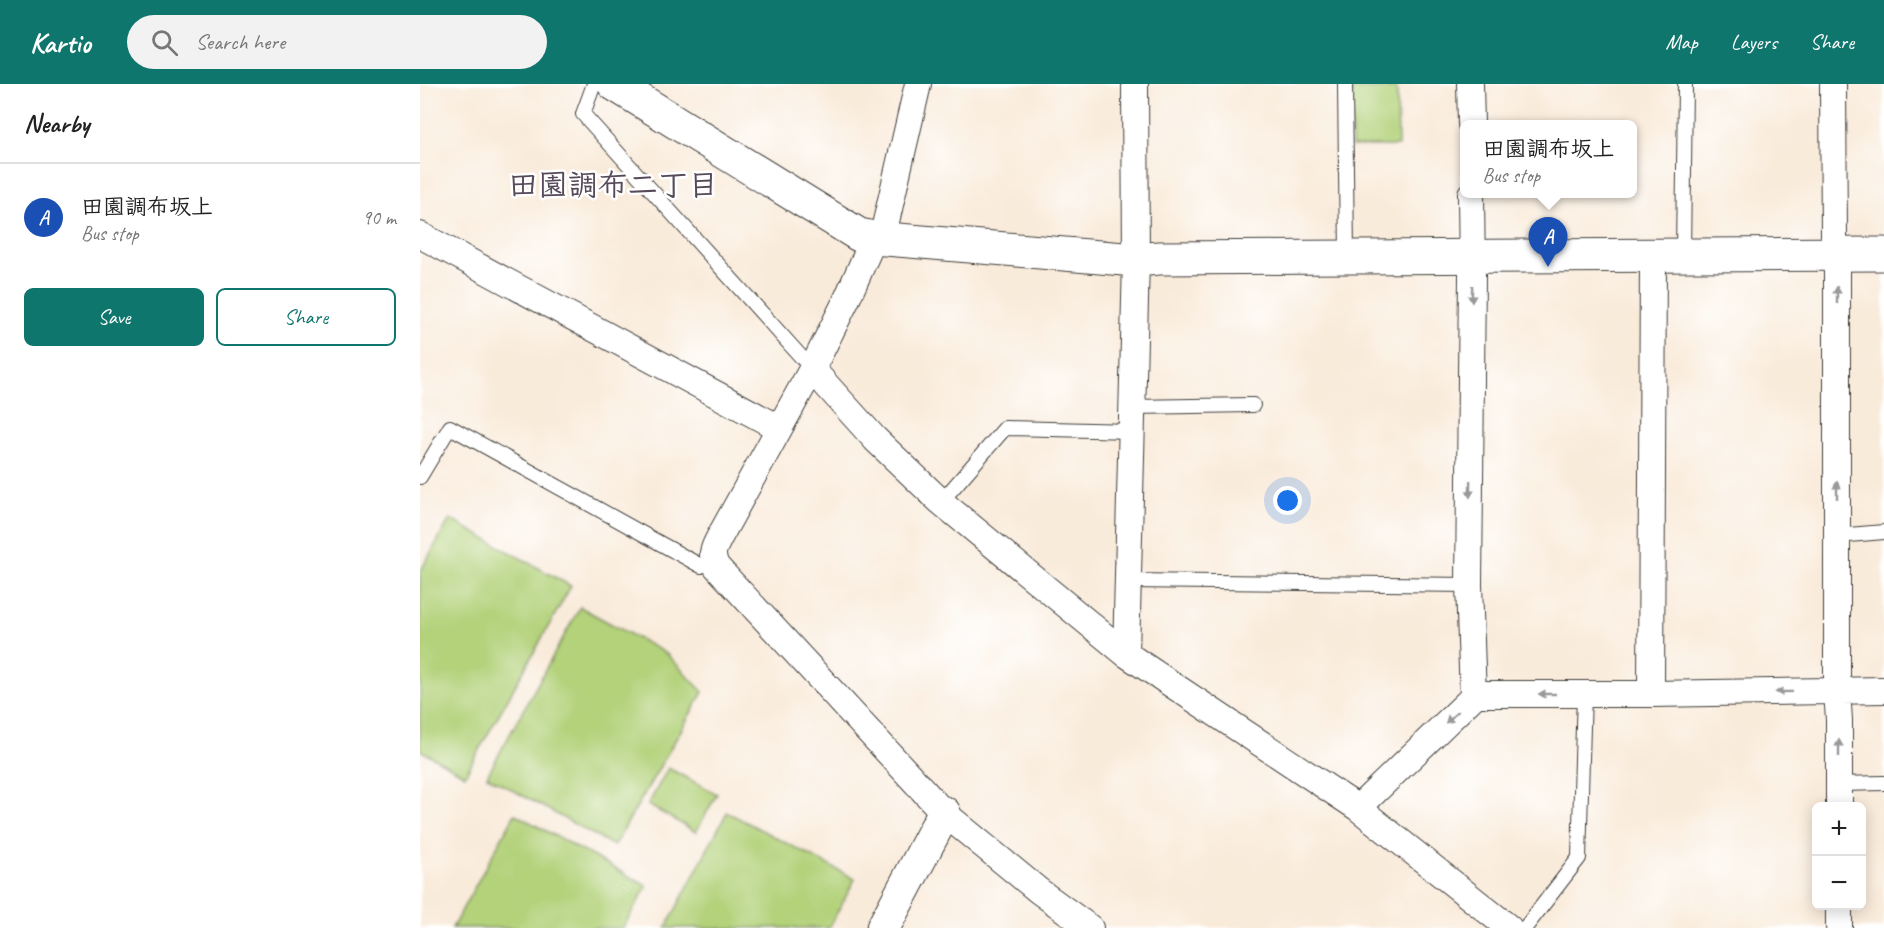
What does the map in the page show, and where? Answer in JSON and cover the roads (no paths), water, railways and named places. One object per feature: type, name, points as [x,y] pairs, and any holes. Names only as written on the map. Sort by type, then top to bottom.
[{"type":"street","points":[[614,84],[859,235],[878,238],[1136,260],[1347,256],[1884,254]]},
{"type":"street","points":[[918,84],[878,238],[812,369],[719,538],[712,552],[712,559],[944,813],[1039,891],[1090,928]]},
{"type":"street","points":[[1126,654],[1136,260],[1135,84]]},
{"type":"street","points":[[1470,84],[1471,120]]},
{"type":"street","points":[[1833,84],[1839,795]]},
{"type":"street","points":[[1358,808],[1473,697],[1469,585],[1472,198]]},
{"type":"street","points":[[420,235],[779,428]]},
{"type":"street","points":[[1651,694],[1668,256]]},
{"type":"street","points":[[812,369],[875,439],[941,502],[1126,654],[1358,808],[1509,928]]},
{"type":"street","points":[[1473,694],[1884,690]]},
{"type":"street","points":[[883,928],[944,813]]},
{"type":"street","points":[[1839,910],[1839,928]]},
{"type":"lane","points":[[594,84],[583,114],[812,369]]},
{"type":"lane","points":[[1345,84],[1347,256]]},
{"type":"lane","points":[[1668,256],[1685,84]]},
{"type":"lane","points":[[941,502],[1005,428],[1132,419],[1253,405]]},
{"type":"lane","points":[[420,477],[450,427],[702,566],[712,559]]},
{"type":"lane","points":[[1837,536],[1884,532]]},
{"type":"lane","points":[[1128,581],[1469,585]]},
{"type":"lane","points":[[1525,928],[1579,858],[1584,694]]},
{"type":"lane","points":[[1839,795],[1884,783]]},
{"type":"place","name":"田園調布坂上","points":[[1548,267]]},
{"type":"district","name":"田園調布二丁目","points":[[613,185]]}]
